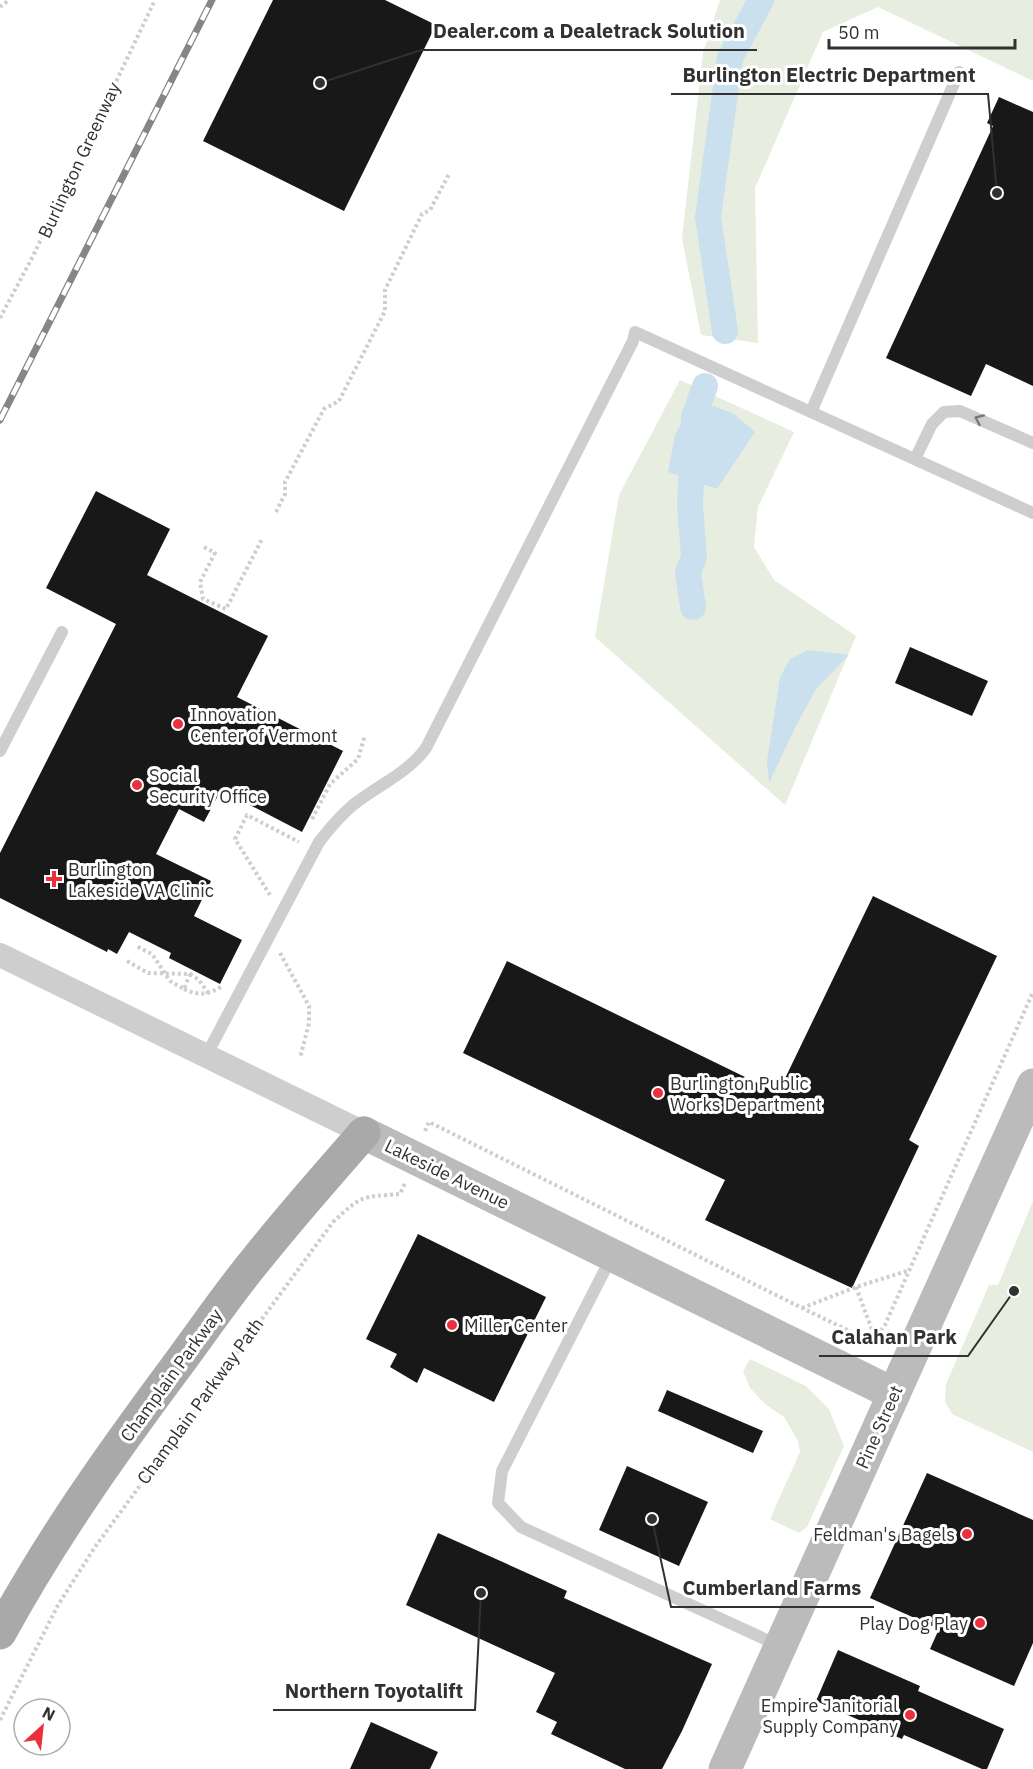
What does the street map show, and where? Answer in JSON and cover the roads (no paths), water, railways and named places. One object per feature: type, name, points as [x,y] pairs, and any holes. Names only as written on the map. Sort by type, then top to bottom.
[{"type":"main road","name":"Pine Street","points":[[725,1769],[1033,1085]]},
{"type":"main road","name":"Lakeside Avenue","points":[[364,1133],[894,1394]]},
{"type":"main road","name":"Champlain Parkway","points":[[0,1633],[36,1570],[145,1408],[254,1262],[311,1192],[364,1133]]},
{"type":"street","name":"Lakeside Avenue","points":[[0,955],[364,1133]]},
{"type":"lane","points":[[811,412],[959,72]]},
{"type":"lane","points":[[206,1056],[312,852],[335,822],[352,806],[412,765],[426,748],[633,341],[635,332],[1033,513]]},
{"type":"lane","points":[[915,459],[932,424],[944,412],[960,411],[1033,443]]},
{"type":"lane","points":[[0,751],[62,632]]},
{"type":"lane","points":[[613,1255],[502,1471],[498,1503],[521,1527],[781,1646]]},
{"type":"water","points":[[691,405],[704,412],[714,406],[734,414],[755,432],[717,489],[668,472],[675,435]]},
{"type":"water","points":[[808,650],[849,655],[816,689],[769,783],[767,761],[780,677],[790,659]]},
{"type":"waterway","points":[[725,331],[708,217],[730,58],[761,0]]},
{"type":"waterway","points":[[693,607],[688,573],[694,557],[690,506],[694,417],[705,386]]},
{"type":"railway","points":[[0,420],[212,0]]},
{"type":"place","name":"Dealer.com a Dealetrack Solution","points":[[320,83]]},
{"type":"place","name":"Burlington Electric Department","points":[[997,193]]},
{"type":"place","name":"Innovation Center of Vermont","points":[[178,724]]},
{"type":"place","name":"Social Security Office","points":[[137,785]]},
{"type":"place","name":"Burlington Lakeside VA Clinic","points":[[54,879]]},
{"type":"place","name":"Burlington Public Works Department","points":[[658,1093]]},
{"type":"place","name":"Calahan Park","points":[[1014,1291]]},
{"type":"place","name":"Miller Center","points":[[452,1325]]},
{"type":"place","name":"Cumberland Farms","points":[[652,1519]]},
{"type":"place","name":"Feldman's Bagels","points":[[967,1534]]},
{"type":"place","name":"Northern Toyotalift","points":[[481,1593]]},
{"type":"place","name":"Play Dog Play","points":[[980,1623]]},
{"type":"place","name":"Empire Janitorial Supply Company","points":[[910,1715]]}]
